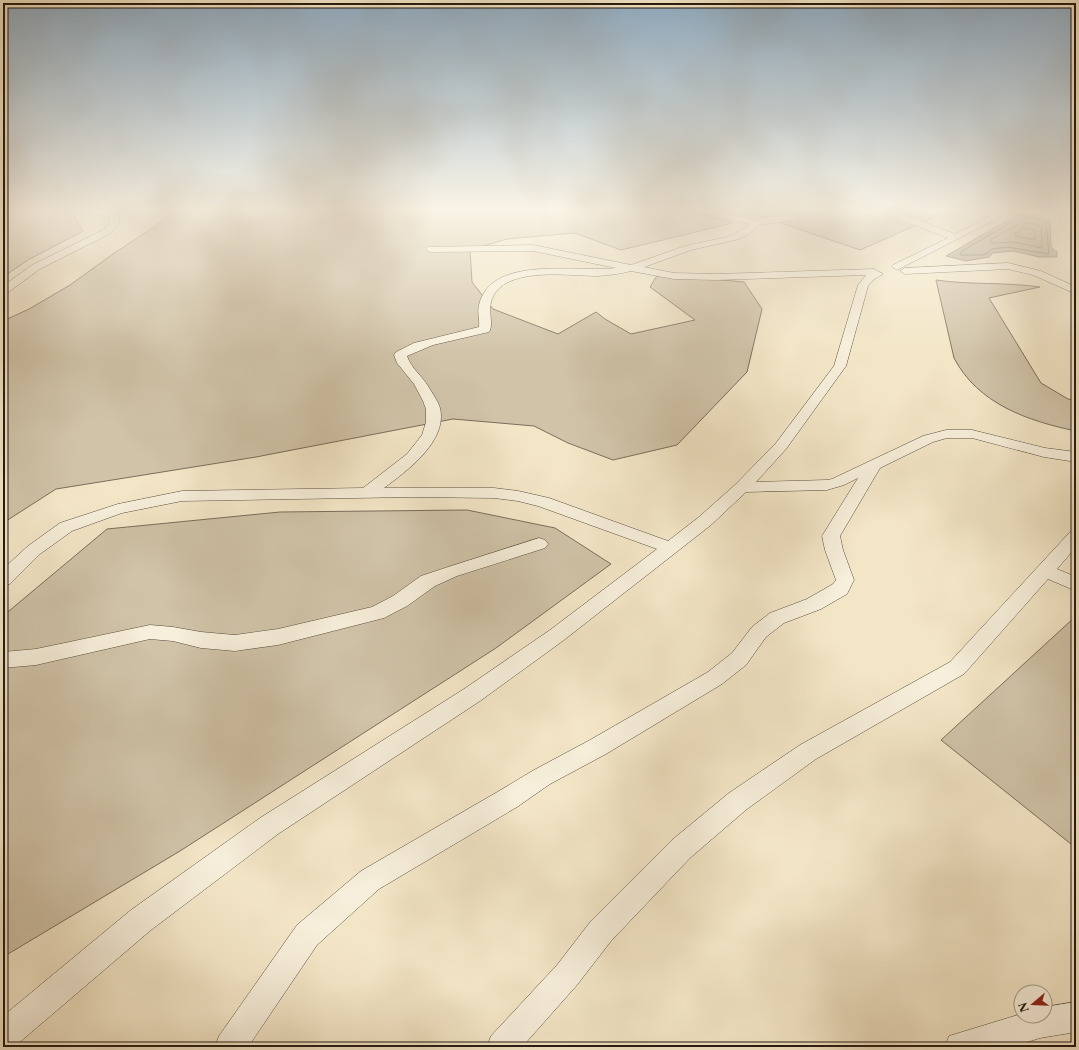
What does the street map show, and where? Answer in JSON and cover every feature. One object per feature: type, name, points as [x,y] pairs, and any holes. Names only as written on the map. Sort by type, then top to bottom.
[{"type":"street","points":[[3,291],[36,267],[54,258]]},
{"type":"street","points":[[577,258],[674,276],[703,277],[906,275],[901,269]]},
{"type":"street","points":[[367,493],[401,468],[422,448],[429,437],[434,421],[432,408],[414,375],[401,361],[400,355],[406,350],[485,329],[487,322],[484,314],[488,296],[505,278],[517,274],[532,273],[605,273],[632,268],[660,258]]},
{"type":"street","points":[[901,269],[920,258]]},
{"type":"street","points":[[884,275],[873,270],[877,266],[886,265],[901,269],[1008,266],[1037,273],[1076,291]]},
{"type":"street","points":[[3,1036],[140,920],[269,826],[472,695],[556,635],[705,521],[742,487],[781,446],[840,366],[863,285],[869,278],[884,275]]},
{"type":"street","points":[[742,487],[827,485],[838,482],[873,467],[928,439],[946,434],[966,434],[992,438],[1044,452],[1076,457]]},
{"type":"street","points":[[230,1047],[307,935],[370,880],[508,799],[542,777],[598,747],[715,678],[739,659],[759,632],[777,618],[814,604],[840,589],[845,580],[834,550],[831,536],[873,467]]},
{"type":"street","points":[[3,578],[34,550],[66,527],[118,509],[182,496],[462,492],[494,493],[518,496],[543,502],[671,548]]},
{"type":"street","points":[[502,1047],[567,975],[601,931],[681,849],[738,801],[808,752],[957,668],[1076,536]]},
{"type":"street","points":[[3,660],[36,657],[150,632],[173,634],[201,640],[235,643],[278,637],[377,613],[400,601],[428,582],[451,572],[539,544]]},
{"type":"street","points":[[1046,571],[1076,584]]},
{"type":"street","points":[[960,1047],[1040,1023],[1076,1017]]},
{"type":"shaded area","points":[[3,258],[32,258],[28,260],[3,277]]},
{"type":"shaded area","points":[[107,258],[470,258],[472,282],[493,309],[558,334],[596,312],[631,334],[695,320],[650,287],[658,274],[744,282],[762,309],[747,372],[677,445],[613,460],[568,443],[534,426],[453,419],[256,457],[56,489],[3,523],[3,321],[29,309],[70,285]]},
{"type":"shaded area","points":[[936,280],[1014,284],[1040,287],[989,298],[1041,383],[1068,399],[1076,401],[1076,431],[1023,416],[990,399],[976,387],[964,374],[954,358]]},
{"type":"shaded area","points":[[467,510],[555,528],[611,564],[496,648],[180,851],[3,957],[3,616],[107,529],[280,512]]},
{"type":"shaded area","points":[[1076,616],[1076,848],[941,740]]},
{"type":"water","points":[[954,258],[983,258],[966,261]]}]
